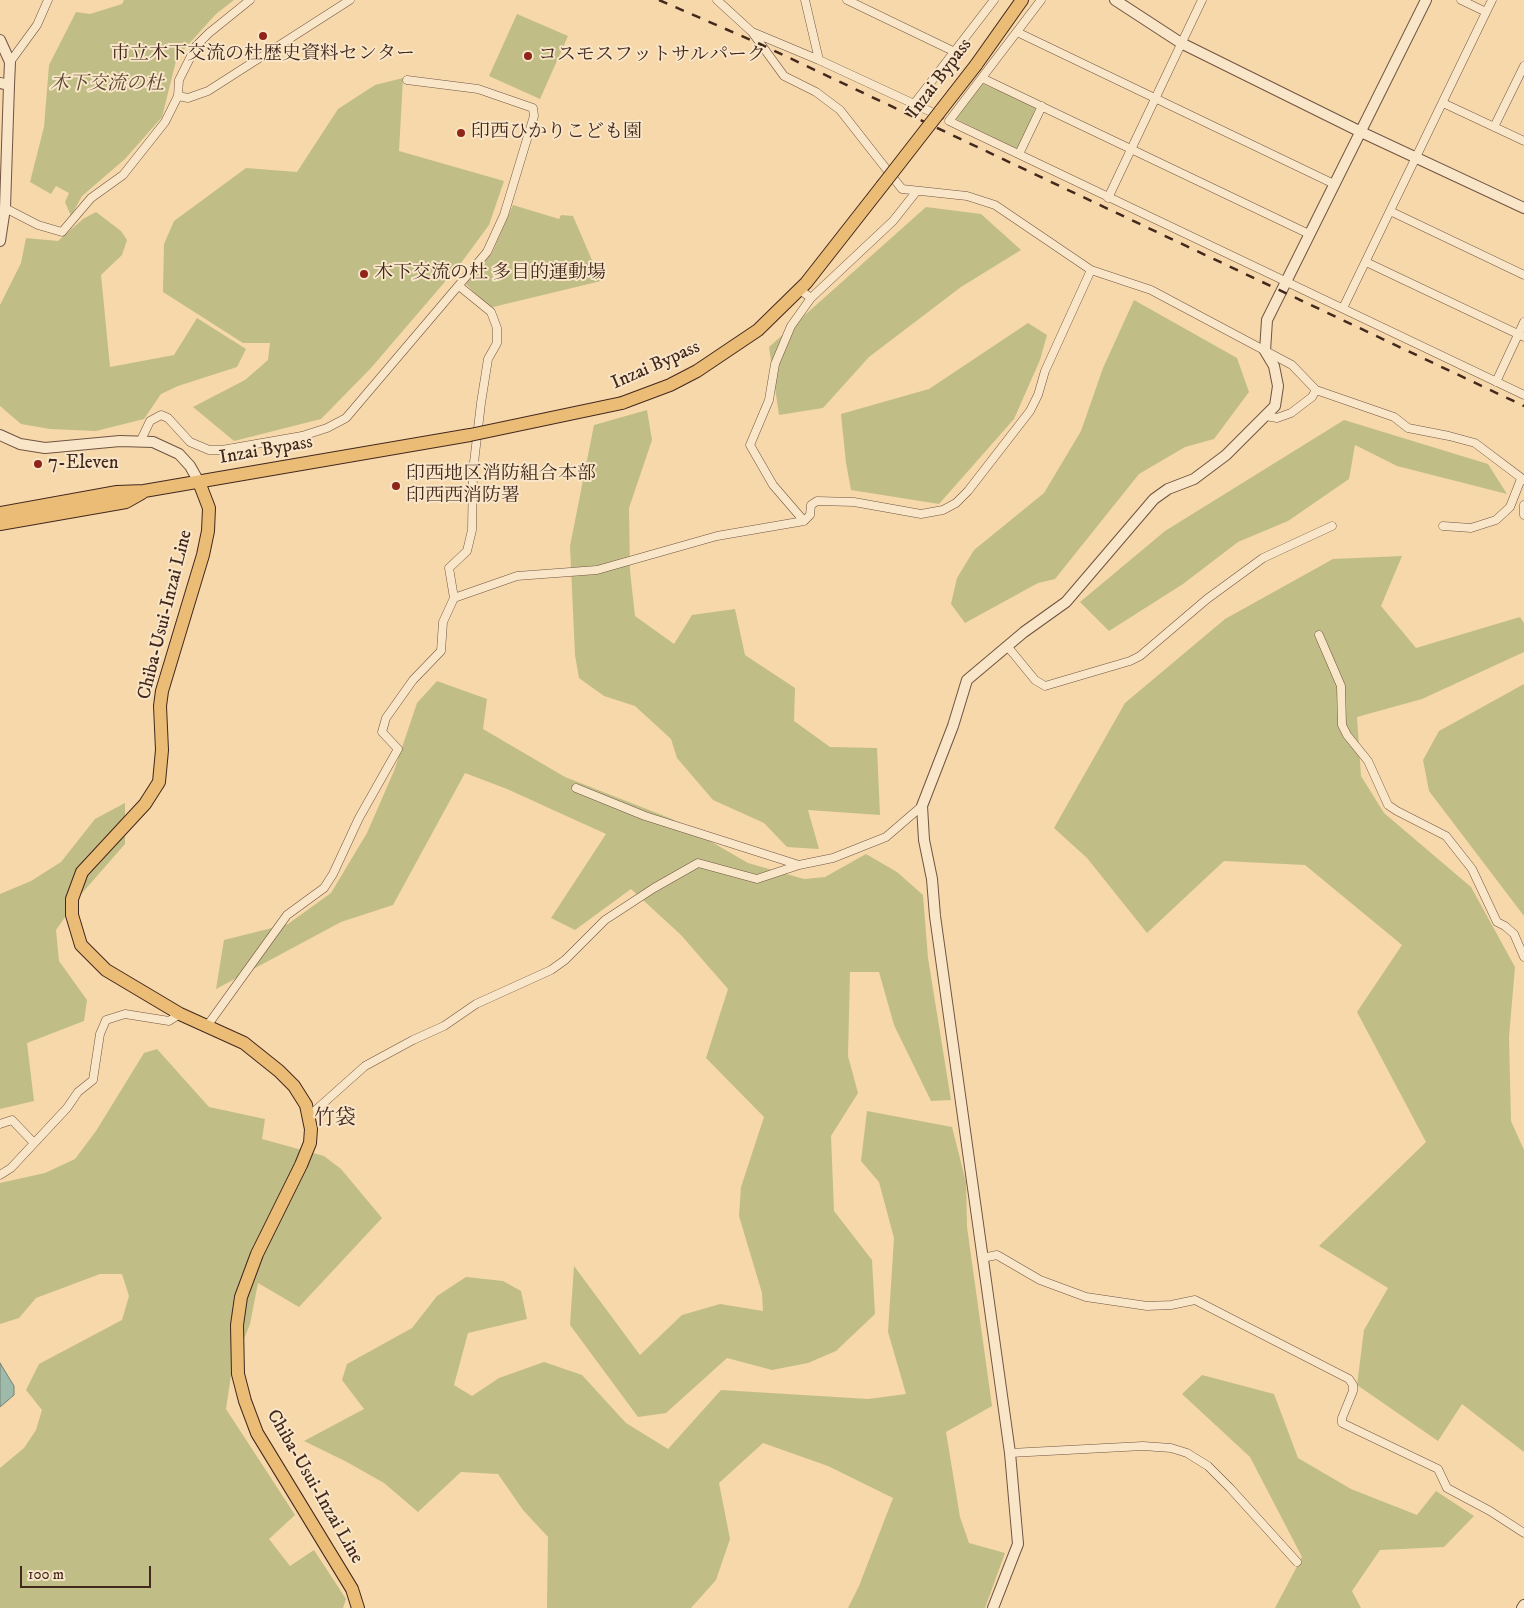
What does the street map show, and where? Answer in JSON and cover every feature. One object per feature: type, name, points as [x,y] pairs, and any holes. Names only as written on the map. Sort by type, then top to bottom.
[{"type":"main road","name":"Inzai Bypass","points":[[0,512],[117,492],[144,491],[199,482],[470,435],[622,403],[670,385],[719,358],[758,330],[800,290],[824,262],[976,65],[1022,0]]},
{"type":"main road","name":"Chiba-Usui-Inzai Line","points":[[199,482],[208,508],[208,531],[204,555],[162,691],[160,706],[162,750],[159,782],[145,804],[82,872],[72,900],[75,930],[81,944],[106,970],[180,1014],[244,1043],[279,1071],[302,1096],[309,1116],[310,1143],[257,1254],[241,1297],[237,1325],[238,1374],[245,1402],[257,1433],[352,1589],[358,1608]]},
{"type":"main road","name":"Inzai Bypass","points":[[0,524],[126,502],[144,491]]},
{"type":"street","points":[[0,241],[6,208],[5,84],[10,62],[37,25],[48,0]]},
{"type":"street","points":[[6,208],[38,225],[62,232],[91,198],[123,175],[166,122],[178,96],[179,80],[196,46],[250,0]]},
{"type":"street","points":[[178,96],[188,98],[208,91],[350,0]]},
{"type":"street","points":[[717,0],[752,32],[784,76],[816,92],[840,110],[902,189],[967,196],[995,205],[1091,270],[1151,290],[1292,365],[1316,390],[1394,417],[1408,428],[1475,443],[1523,479],[1510,507],[1496,520],[1471,528],[1443,526]]},
{"type":"street","points":[[805,0],[819,60]]},
{"type":"street","points":[[847,0],[955,52]]},
{"type":"street","points":[[914,104],[994,0]]},
{"type":"street","points":[[949,120],[1041,0]]},
{"type":"street","points":[[1115,0],[1181,43],[1361,132],[1524,208]]},
{"type":"street","points":[[1108,198],[1130,148],[1202,0]]},
{"type":"street","points":[[993,1608],[1018,1544],[1010,1453],[936,926],[932,879],[924,840],[922,806],[953,726],[967,680],[1024,632],[1066,602],[1154,499],[1168,489],[1194,479],[1226,455],[1275,406],[1278,386],[1274,366],[1265,351],[1268,320],[1426,0]]},
{"type":"street","points":[[1461,0],[1486,12]]},
{"type":"street","points":[[1343,308],[1492,0]]},
{"type":"street","points":[[752,32],[819,60],[949,120],[1108,198],[1524,395]]},
{"type":"street","points":[[1017,32],[1334,184]]},
{"type":"street","points":[[0,40],[10,62]]},
{"type":"street","points":[[1494,127],[1522,75],[1524,66]]},
{"type":"street","points":[[982,78],[1309,234]]},
{"type":"street","points":[[141,440],[150,421],[161,414],[168,418],[183,436],[209,450],[235,449],[302,436],[327,428],[346,418],[360,404],[384,372],[487,252],[500,226],[535,110],[532,106],[478,89],[407,80]]},
{"type":"street","points":[[1443,103],[1524,141]]},
{"type":"street","points":[[1019,154],[1042,106]]},
{"type":"street","points":[[804,521],[773,485],[750,444],[770,400],[775,364],[791,326],[812,298],[893,221],[916,192]]},
{"type":"street","points":[[1390,211],[1524,275]]},
{"type":"street","points":[[1366,262],[1521,336]]},
{"type":"street","points":[[454,598],[517,576],[597,570],[717,536],[804,521],[810,515],[811,505],[818,501],[854,502],[920,514],[943,510],[956,503],[1030,411],[1038,395],[1045,371],[1091,270]]},
{"type":"street","points":[[207,1026],[287,915],[324,888],[333,874],[359,818],[398,748],[382,732],[386,718],[413,680],[441,651],[443,622],[454,598],[449,568],[467,551],[472,530],[473,471],[481,403],[488,359],[497,343],[497,328],[491,312],[459,286]]},
{"type":"street","points":[[800,290],[812,298]]},
{"type":"street","points":[[1496,382],[1521,336],[1524,322]]},
{"type":"street","points":[[1266,416],[1278,418],[1292,413],[1312,397],[1316,390]]},
{"type":"street","points":[[0,435],[20,444],[44,448],[141,440],[162,445],[179,454],[190,466],[199,482]]},
{"type":"street","points":[[1524,505],[1524,515]]},
{"type":"street","points":[[1008,647],[1035,680],[1045,686],[1130,661],[1140,656],[1207,599],[1263,558],[1332,526]]},
{"type":"street","points":[[1319,635],[1341,686],[1342,725],[1347,735],[1368,761],[1388,805],[1446,836],[1472,869],[1497,922],[1514,934],[1524,957]]},
{"type":"street","points":[[576,788],[645,816],[799,865]]},
{"type":"street","points":[[309,1116],[366,1066],[413,1040],[444,1026],[476,1004],[551,970],[565,960],[605,920],[654,888],[698,863],[757,879],[799,865],[833,858],[886,837],[922,806]]},
{"type":"street","points":[[0,1175],[11,1168],[67,1108],[78,1092],[93,1080],[100,1034],[106,1020],[125,1014],[168,1020],[180,1014]]},
{"type":"street","points":[[0,1124],[12,1120],[34,1143]]},
{"type":"street","points":[[982,1258],[997,1255],[1040,1280],[1086,1297],[1148,1306],[1171,1305],[1195,1300],[1349,1378],[1353,1385],[1353,1391],[1342,1418],[1342,1423],[1438,1469],[1447,1488],[1490,1511],[1524,1533]]},
{"type":"street","points":[[1010,1453],[1143,1446],[1171,1448],[1187,1453],[1208,1466],[1297,1562]]},
{"type":"green space","name":"木下交流の杜","points":[[124,0],[234,0],[216,14],[177,57],[162,117],[125,159],[82,196],[71,216],[65,202],[69,193],[56,186],[51,194],[30,182],[44,127],[49,65],[76,12],[90,14],[122,4]]},
{"type":"green space","name":"コスモスフットサルパーク","points":[[517,14],[568,36],[540,99],[489,76]]},
{"type":"green space","points":[[403,78],[399,151],[504,181],[489,225],[461,263],[371,368],[321,419],[234,441],[193,407],[245,380],[268,360],[270,343],[243,343],[163,292],[164,244],[174,221],[246,168],[297,172],[338,109],[375,85]]},
{"type":"green space","points":[[981,83],[1036,107],[1020,147],[1017,149],[956,119]]},
{"type":"green space","points":[[513,205],[559,219],[561,215],[573,216],[601,281],[489,308],[466,284],[492,253]]},
{"type":"green space","points":[[926,207],[981,214],[1021,250],[961,287],[869,357],[823,408],[779,415],[769,347]]},
{"type":"green space","points":[[96,212],[121,231],[127,240],[122,255],[101,275],[110,367],[174,355],[197,318],[246,349],[237,367],[178,386],[161,394],[144,419],[96,431],[50,429],[21,424],[0,406],[0,305],[21,263],[26,238],[58,241],[83,219]]},
{"type":"green space","points":[[1134,300],[1237,358],[1249,392],[1214,439],[1185,447],[1139,474],[1055,579],[1038,583],[965,623],[951,604],[957,578],[974,550],[1044,493],[1081,431],[1103,368]]},
{"type":"green space","points":[[1028,323],[1047,335],[1040,360],[1014,419],[939,504],[851,490],[841,414],[929,389]]},
{"type":"green space","points":[[647,410],[652,440],[629,508],[630,571],[635,616],[674,644],[692,615],[735,609],[745,655],[795,688],[794,721],[830,747],[877,748],[880,815],[808,810],[819,849],[787,847],[764,823],[713,800],[677,758],[671,739],[635,706],[604,696],[579,678],[575,655],[570,546],[594,425]]},
{"type":"green space","points":[[1344,420],[1488,464],[1507,494],[1397,466],[1355,445],[1349,479],[1288,521],[1238,542],[1183,584],[1109,631],[1080,602],[1165,531]]},
{"type":"green space","points":[[1402,556],[1381,606],[1416,648],[1520,617],[1524,623],[1524,652],[1422,699],[1357,717],[1361,776],[1384,813],[1471,887],[1515,967],[1509,1037],[1511,1121],[1524,1150],[1524,1452],[1462,1404],[1438,1441],[1357,1385],[1364,1330],[1388,1288],[1319,1246],[1426,1142],[1357,1012],[1402,945],[1305,865],[1224,861],[1147,933],[1087,858],[1054,828],[1125,703],[1225,619],[1333,559]]},
{"type":"green space","points":[[437,681],[487,699],[483,729],[565,777],[672,819],[748,863],[804,879],[825,877],[866,854],[897,872],[923,895],[928,958],[951,1100],[931,1101],[894,1025],[879,972],[850,972],[848,1056],[858,1093],[831,1136],[834,1211],[872,1260],[875,1314],[836,1351],[808,1363],[772,1370],[727,1358],[666,1413],[638,1417],[570,1325],[574,1266],[640,1355],[682,1315],[720,1304],[763,1311],[762,1293],[739,1216],[741,1187],[764,1117],[706,1058],[728,989],[681,935],[631,889],[575,930],[551,918],[606,834],[507,789],[465,773],[393,905],[341,922],[216,989],[224,940],[288,924],[331,893],[367,833],[394,771],[417,703]]},
{"type":"green space","points":[[1524,684],[1524,916],[1429,791],[1423,760],[1439,731]]},
{"type":"green space","points":[[125,803],[125,844],[83,892],[56,930],[59,961],[87,1000],[84,1021],[27,1043],[34,1101],[0,1109],[0,894],[31,881],[61,862],[95,819]]},
{"type":"green space","points":[[157,1049],[209,1107],[265,1119],[262,1139],[324,1156],[341,1169],[382,1218],[299,1307],[258,1283],[250,1324],[232,1369],[226,1409],[295,1515],[269,1539],[290,1566],[314,1550],[346,1599],[343,1608],[0,1608],[0,1468],[24,1448],[36,1430],[42,1410],[26,1390],[39,1364],[122,1320],[129,1296],[122,1274],[100,1274],[36,1298],[19,1318],[0,1324],[0,1183],[45,1173],[75,1159],[96,1131],[144,1053]]},
{"type":"green space","points":[[867,1111],[952,1127],[966,1182],[967,1227],[992,1406],[946,1432],[960,1517],[969,1543],[1005,1553],[985,1608],[848,1608],[859,1586],[893,1498],[828,1466],[763,1443],[719,1483],[730,1539],[716,1580],[691,1608],[547,1608],[548,1537],[523,1510],[498,1474],[461,1472],[418,1512],[384,1483],[304,1441],[364,1409],[342,1380],[347,1364],[412,1328],[437,1296],[466,1277],[503,1281],[521,1291],[527,1319],[468,1333],[454,1385],[472,1396],[499,1378],[544,1362],[582,1375],[626,1423],[668,1449],[721,1390],[868,1399],[906,1394],[888,1332],[894,1238],[879,1182],[861,1161]]},
{"type":"green space","points":[[1202,1375],[1274,1394],[1298,1458],[1351,1489],[1417,1515],[1436,1491],[1474,1516],[1444,1547],[1380,1550],[1352,1591],[1361,1608],[1275,1608],[1302,1557],[1250,1457],[1182,1394]]},
{"type":"shaded area","points":[[0,1363],[14,1386],[14,1395],[0,1407]]},
{"type":"railway","points":[[659,0],[760,44],[1524,406]]},
{"type":"place","name":"市立木下交流の杜歴史資料センター","points":[[263,36]]},
{"type":"place","name":"コスモスフットサルパーク","points":[[528,56]]},
{"type":"place","name":"印西ひかりこども園","points":[[461,133]]},
{"type":"place","name":"木下交流の杜 多目的運動場","points":[[364,274]]},
{"type":"place","name":"7-Eleven","points":[[38,464]]},
{"type":"place","name":"印西地区消防組合本部 印西西消防署","points":[[396,486]]},
{"type":"district","name":"竹袋","points":[[335,1120]]}]
